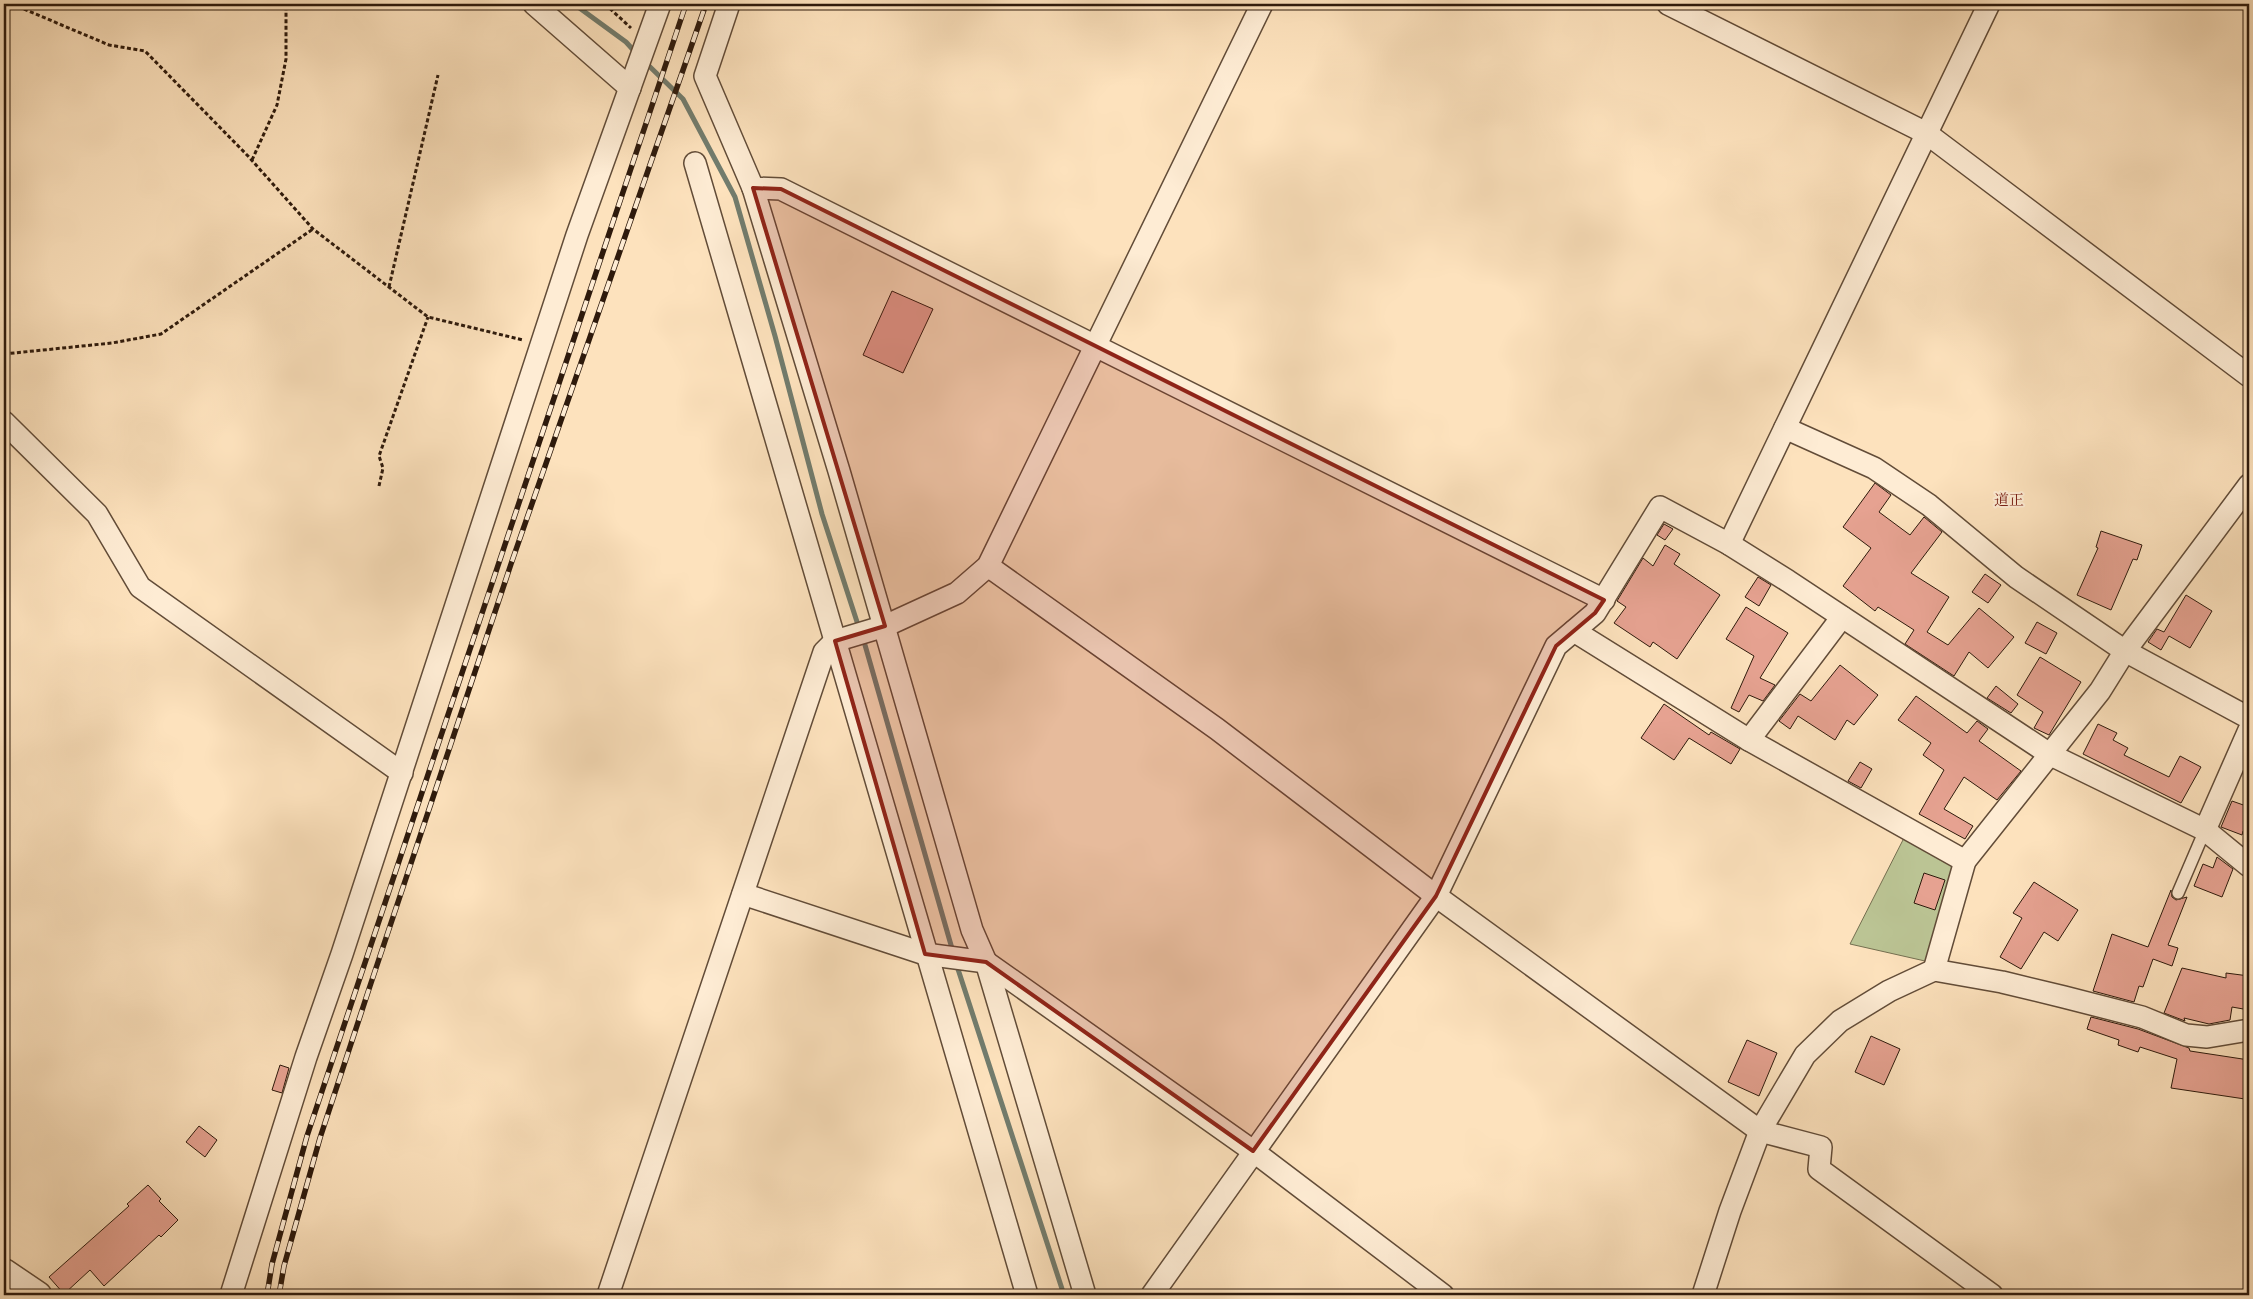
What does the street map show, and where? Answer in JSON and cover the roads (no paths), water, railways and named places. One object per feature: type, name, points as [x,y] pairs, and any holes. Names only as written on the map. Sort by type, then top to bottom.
[{"type":"street","points":[[534,4],[630,88]]},
{"type":"street","points":[[231,1295],[306,1057],[402,772],[541,345],[660,4]]},
{"type":"street","points":[[729,4],[705,76],[753,188],[884,626],[972,930],[986,962],[1085,1295]]},
{"type":"street","points":[[608,1295],[824,652],[835,641],[884,626],[957,593],[988,566],[1262,4]]},
{"type":"street","points":[[1668,4],[1926,133],[2249,376]]},
{"type":"street","points":[[1729,544],[1989,4]]},
{"type":"street","points":[[695,163],[1026,1295]]},
{"type":"street","points":[[753,188],[781,190],[1604,600]]},
{"type":"street","points":[[4,422],[97,514],[140,587],[402,772]]},
{"type":"street","points":[[1785,428],[1874,468],[1929,505],[2016,577],[2125,651],[2249,718]]},
{"type":"street","points":[[1934,970],[1965,861],[2100,692],[2125,651],[2249,485]]},
{"type":"street","points":[[1152,1295],[1436,896],[1556,646],[1596,613],[1660,507],[1729,544],[2051,755],[2205,830],[2249,866]]},
{"type":"street","points":[[988,566],[1217,729],[1436,896],[1760,1132],[1821,1147],[1819,1169],[1992,1295]]},
{"type":"street","points":[[1749,740],[1842,617]]},
{"type":"street","points":[[1574,631],[1749,740],[1965,861]]},
{"type":"street","points":[[2205,830],[2249,730]]},
{"type":"street","points":[[743,894],[926,954],[986,962],[1253,1151],[1443,1295]]},
{"type":"street","points":[[1703,1295],[1730,1211],[1760,1132],[1805,1055],[1840,1021],[1888,992],[1934,970],[2002,982],[2064,996],[2142,1017],[2186,1035],[2206,1037],[2249,1030]]},
{"type":"street","points":[[4,1272],[32,1294]]},
{"type":"lane","points":[[2178,893],[2205,830]]},
{"type":"waterway","points":[[574,4],[626,42],[636,53]]},
{"type":"waterway","points":[[646,63],[683,99],[735,197],[775,336],[822,514],[859,628]]},
{"type":"waterway","points":[[863,638],[953,952]]},
{"type":"waterway","points":[[956,963],[1064,1295]]},
{"type":"railway","points":[[267,1295],[272,1264],[307,1136],[686,4]]},
{"type":"railway","points":[[279,1295],[284,1266],[320,1138],[370,986],[511,564],[706,4]]},
{"type":"district","name":"道正","points":[[2009,501]]}]
